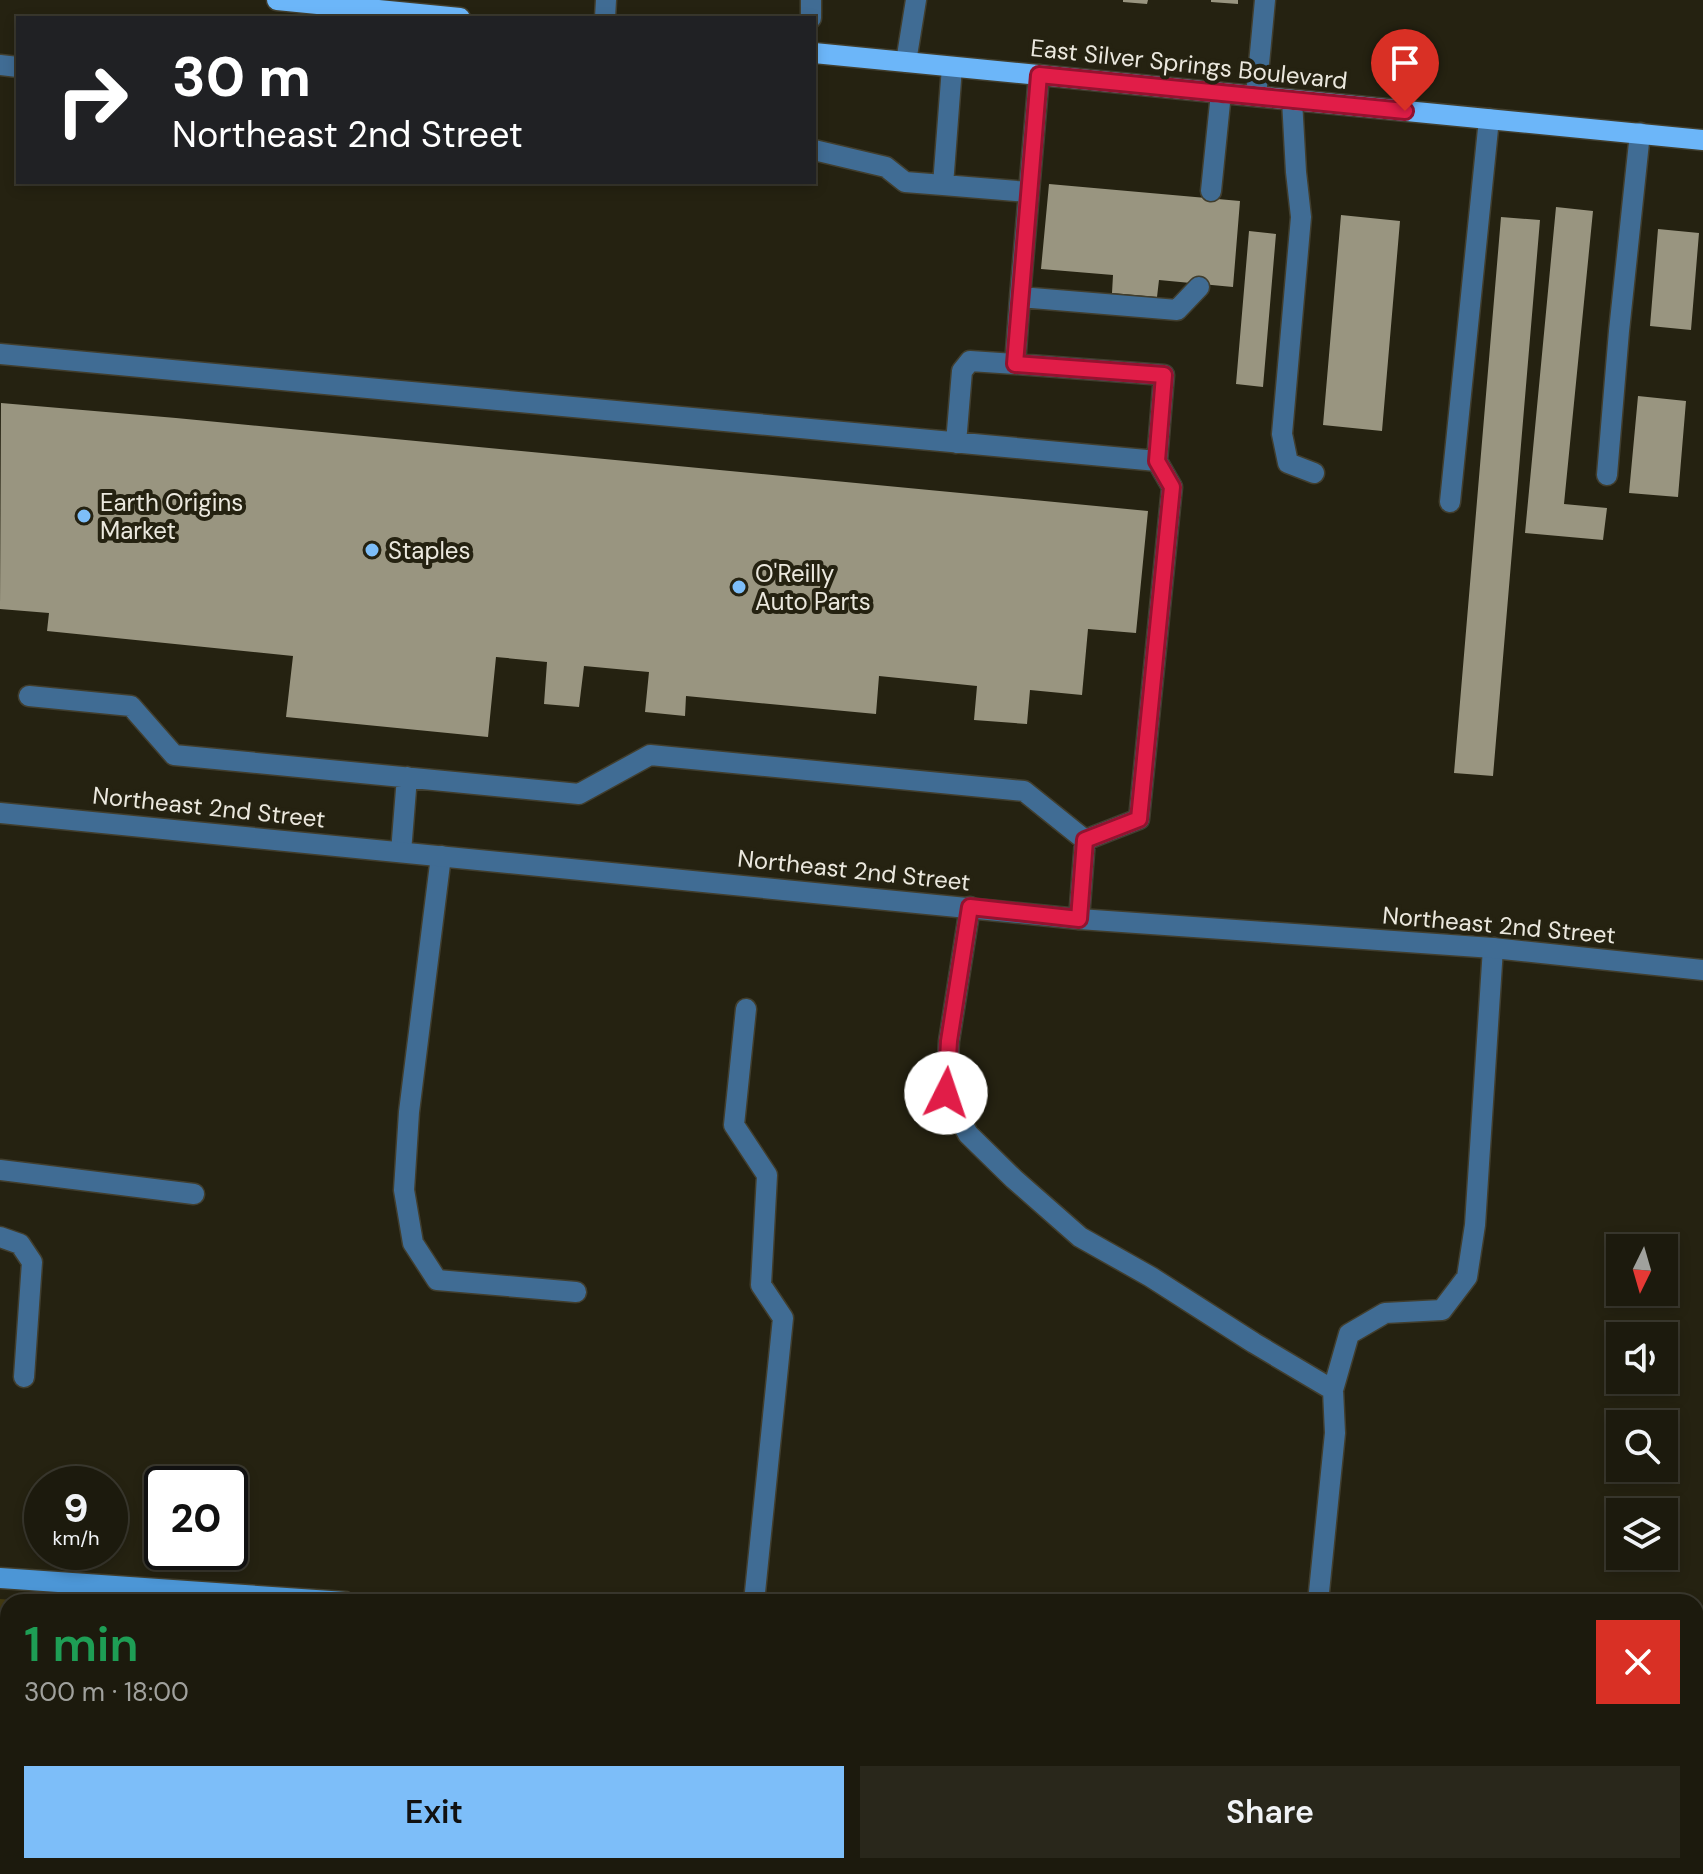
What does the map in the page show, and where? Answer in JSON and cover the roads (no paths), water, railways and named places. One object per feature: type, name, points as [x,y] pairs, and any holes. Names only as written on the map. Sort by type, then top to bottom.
[{"type":"main road","points":[[277,0],[373,5],[447,16]]},
{"type":"main road","name":"East Silver Springs Boulevard","points":[[816,53],[1703,140]]},
{"type":"street","points":[[906,62],[916,0]]},
{"type":"street","points":[[1256,96],[1265,0]]},
{"type":"street","points":[[943,185],[952,67]]},
{"type":"street","points":[[1015,364],[1039,75]]},
{"type":"street","points":[[1211,191],[1221,93]]},
{"type":"street","points":[[1292,100],[1301,217],[1282,434],[1288,463],[1314,473]]},
{"type":"street","points":[[1450,502],[1489,119]]},
{"type":"street","points":[[1607,475],[1640,133]]},
{"type":"street","points":[[816,150],[886,167],[905,182],[1029,192]]},
{"type":"street","points":[[1020,297],[1177,310],[1199,287]]},
{"type":"street","points":[[0,354],[1157,461]]},
{"type":"street","points":[[956,443],[962,371],[970,361],[1164,375],[1157,461],[1172,487],[1139,819],[1085,840]]},
{"type":"street","points":[[29,696],[131,706],[174,755],[579,794],[650,755],[1024,791],[1085,840]]},
{"type":"street","points":[[401,852],[407,777]]},
{"type":"street","name":"Northeast 2nd Street","points":[[0,813],[1079,919],[1493,948],[1703,970]]},
{"type":"street","points":[[1079,919],[1085,840]]},
{"type":"street","points":[[441,856],[408,1128],[404,1190],[413,1243],[437,1280],[576,1292]]},
{"type":"street","points":[[970,907],[949,1041],[946,1093],[968,1134],[1080,1237],[1151,1277],[1333,1390]]},
{"type":"street","points":[[1319,1594],[1335,1433],[1333,1390],[1349,1334],[1385,1313],[1442,1310],[1467,1277],[1475,1225],[1493,948]]},
{"type":"street","points":[[746,1009],[734,1125],[767,1175],[761,1285],[783,1318],[755,1594]]},
{"type":"street","points":[[0,1170],[194,1194]]},
{"type":"street","points":[[0,1237],[20,1244],[32,1262],[24,1377]]},
{"type":"street","points":[[0,1578],[230,1594]]},
{"type":"place","name":"Earth Origins Market","points":[[84,516]]},
{"type":"place","name":"Staples","points":[[372,550]]},
{"type":"place","name":"O'Reilly Auto Parts","points":[[739,587]]}]
